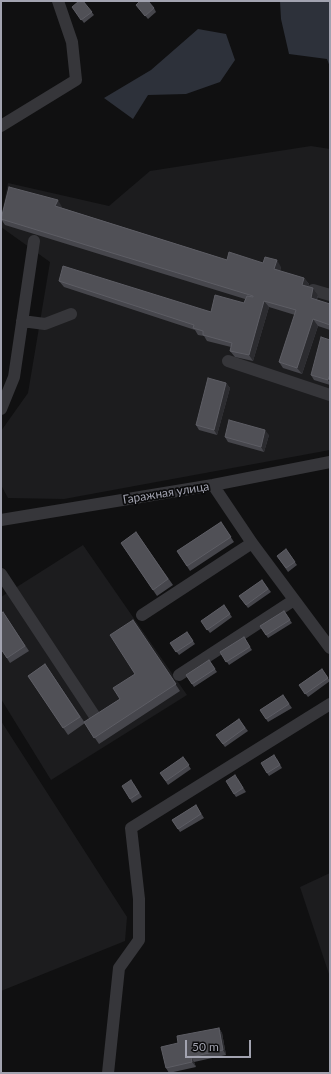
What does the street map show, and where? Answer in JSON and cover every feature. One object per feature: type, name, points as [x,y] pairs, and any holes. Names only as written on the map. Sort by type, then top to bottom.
[{"type":"street","points":[[1,126],[76,80],[72,42],[58,1]]},
{"type":"street","points":[[1,409],[14,377],[34,241]]},
{"type":"street","points":[[313,290],[330,296]]},
{"type":"street","points":[[22,321],[44,324],[71,314]]},
{"type":"street","points":[[228,361],[330,395]]},
{"type":"street","name":"Гаражная улица","points":[[2,518],[213,485],[330,462]]},
{"type":"street","points":[[213,485],[252,543],[330,648]]},
{"type":"street","points":[[142,615],[252,543]]},
{"type":"street","points":[[1,574],[94,715]]},
{"type":"street","points":[[179,675],[294,600]]},
{"type":"street","points":[[108,1073],[119,968],[139,940],[139,899],[131,828],[330,704]]},
{"type":"shaded area","points":[[280,1],[330,1],[330,67],[327,59],[289,54],[281,19]]},
{"type":"shaded area","points":[[198,29],[226,34],[235,60],[220,82],[186,94],[148,95],[133,119],[104,98],[151,70]]},
{"type":"shaded area","points":[[311,146],[330,149],[330,450],[64,499],[8,498],[1,485],[1,431],[28,393],[50,262],[1,227],[1,217],[8,183],[109,206],[150,171]]},
{"type":"shaded area","points":[[83,545],[187,695],[51,780],[1,699],[1,597]]},
{"type":"shaded area","points":[[1,721],[127,917],[125,941],[1,991]]},
{"type":"shaded area","points":[[330,873],[330,977],[300,887]]},
{"type":"building","points":[[79,1],[83,1],[92,12],[81,20],[72,7]]},
{"type":"building","points":[[140,1],[148,1],[154,8],[145,16],[136,5]]},
{"type":"building","points":[[9,187],[58,200],[55,206],[227,260],[229,252],[263,263],[265,257],[277,260],[274,269],[304,278],[302,285],[313,288],[311,298],[330,304],[330,325],[313,319],[297,368],[279,362],[296,310],[264,301],[249,355],[230,351],[232,343],[203,335],[203,331],[193,328],[194,325],[59,281],[63,266],[211,312],[215,295],[244,303],[247,296],[253,297],[1,219]]},
{"type":"building","points":[[321,337],[330,340],[330,374],[328,380],[311,375]]},
{"type":"building","points":[[208,378],[226,383],[214,430],[196,425]]},
{"type":"building","points":[[229,420],[265,430],[261,447],[225,437]]},
{"type":"building","points":[[221,522],[231,537],[187,566],[177,551]]},
{"type":"building","points":[[136,532],[168,579],[153,590],[121,543]]},
{"type":"building","points":[[286,549],[295,562],[286,568],[277,556]]},
{"type":"building","points":[[262,580],[268,589],[246,605],[239,596]]},
{"type":"building","points":[[224,605],[230,614],[207,630],[201,621]]},
{"type":"building","points":[[284,611],[290,620],[266,635],[260,626]]},
{"type":"building","points":[[3,612],[25,646],[7,658],[1,649],[1,614]]},
{"type":"building","points":[[133,620],[176,684],[94,738],[84,722],[120,699],[113,688],[135,674],[110,635]]},
{"type":"building","points":[[187,632],[193,641],[176,652],[170,643]]},
{"type":"building","points":[[244,637],[250,647],[226,662],[220,652]]},
{"type":"building","points":[[209,660],[215,669],[192,684],[186,675]]},
{"type":"building","points":[[45,664],[80,717],[63,728],[28,676]]},
{"type":"building","points":[[322,669],[328,678],[305,694],[299,685]]},
{"type":"building","points":[[283,695],[289,704],[266,719],[260,710]]},
{"type":"building","points":[[239,719],[245,728],[223,744],[216,735]]},
{"type":"building","points":[[274,755],[280,765],[267,773],[261,763]]},
{"type":"building","points":[[183,757],[189,765],[166,781],[160,773]]},
{"type":"building","points":[[235,775],[243,788],[234,794],[226,781]]},
{"type":"building","points":[[131,780],[139,793],[130,799],[122,786]]},
{"type":"building","points":[[196,805],[201,814],[178,829],[172,820]]},
{"type":"building","points":[[219,1028],[223,1050],[191,1057],[192,1062],[166,1068],[161,1047],[178,1043],[177,1036]]}]
